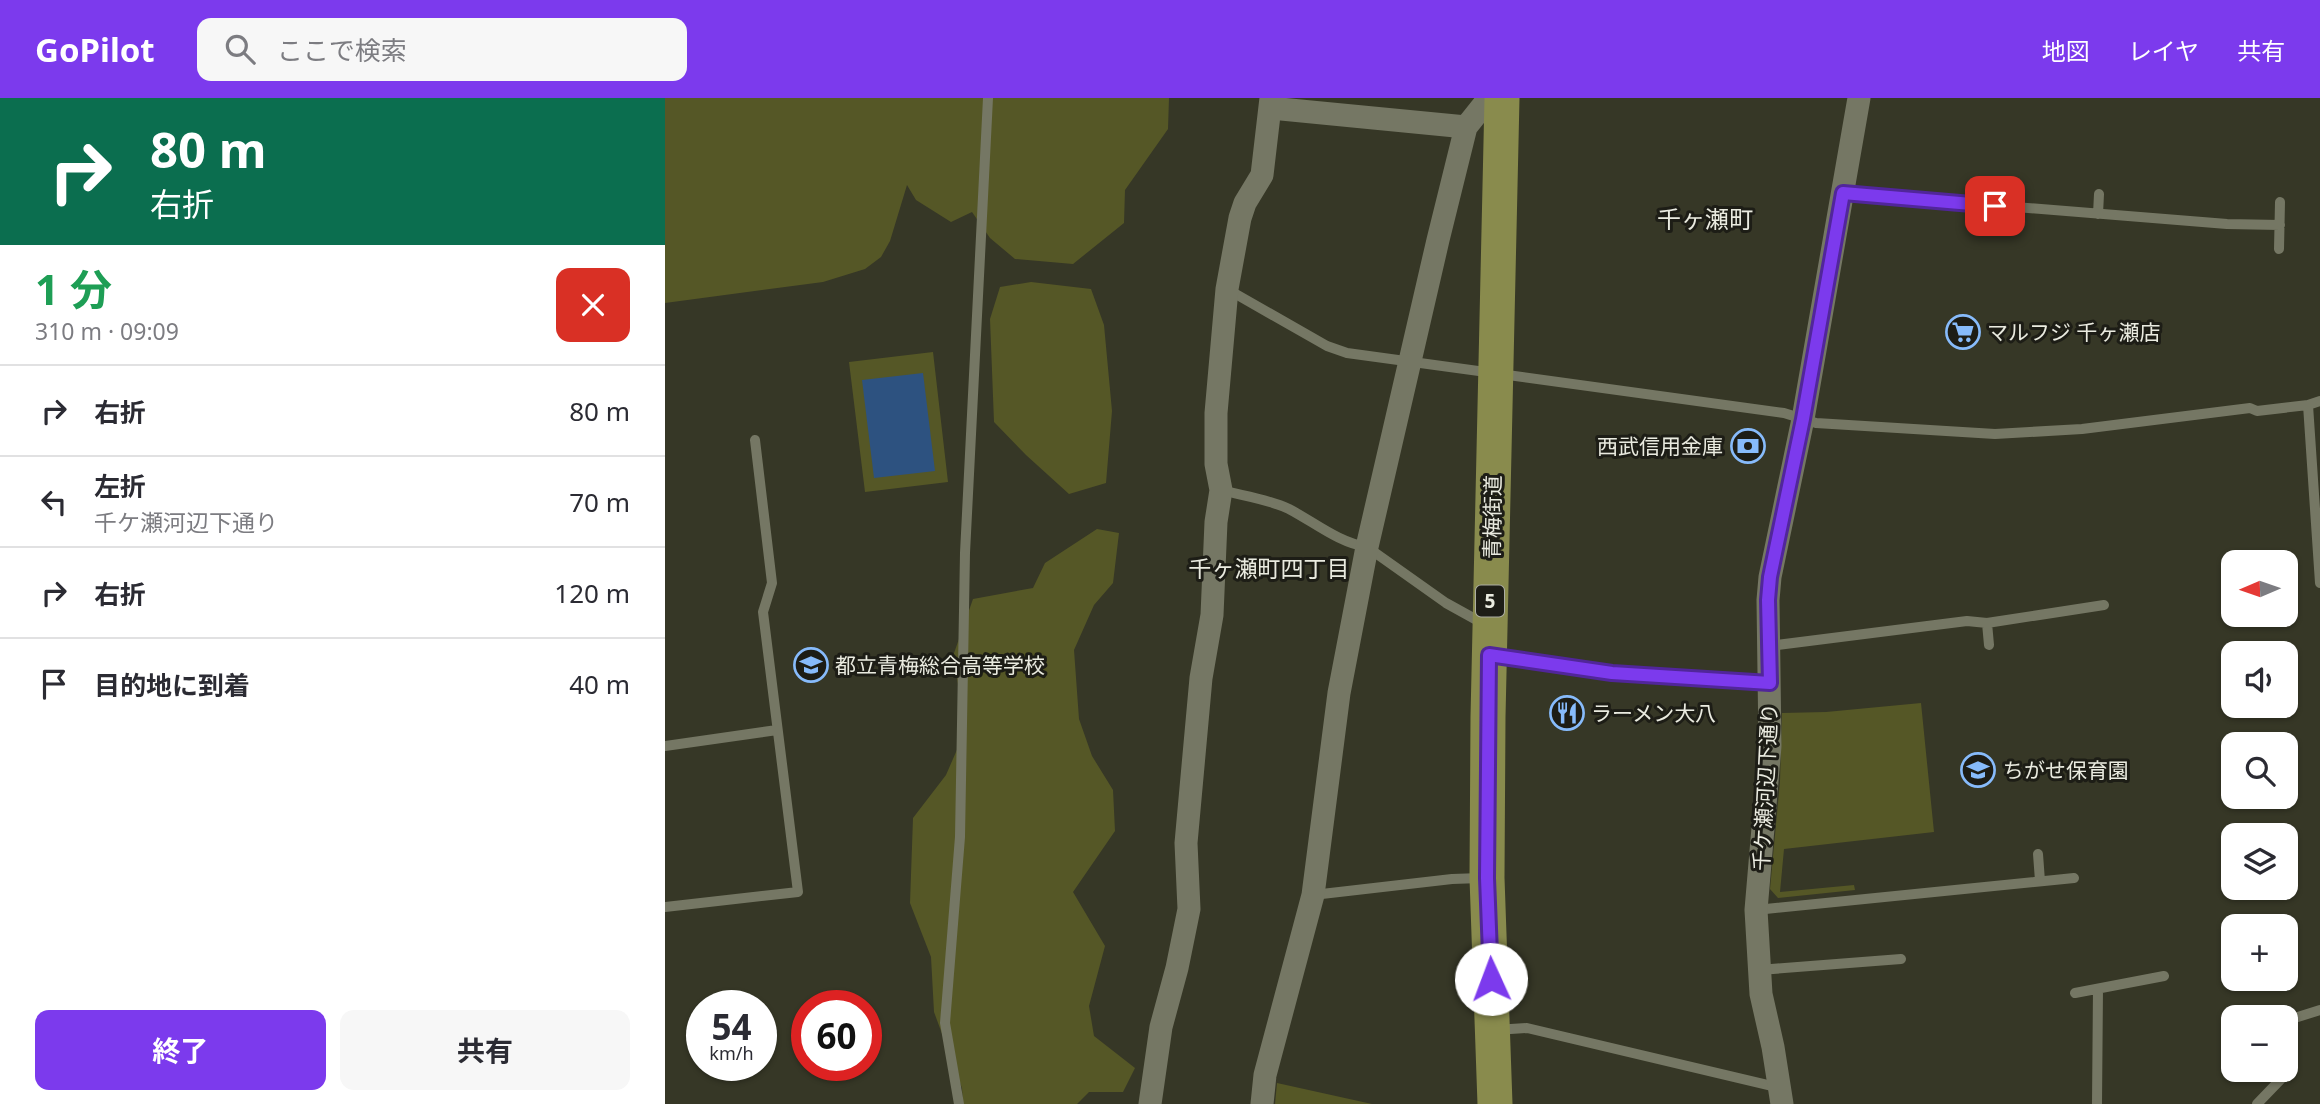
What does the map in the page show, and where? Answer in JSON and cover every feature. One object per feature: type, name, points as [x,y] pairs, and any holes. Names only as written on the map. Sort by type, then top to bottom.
[{"type":"main road","name":"青梅街道","points":[[1495,1104],[1487,878],[1489,641],[1502,98]]},
{"type":"street","points":[[1262,1104],[1265,1075],[1313,895],[1339,692],[1367,547],[1467,127],[1489,98]]},
{"type":"street","name":"千ケ瀬河辺下通り","points":[[1781,1096],[1761,994],[1756,910],[1769,774],[1770,577],[1803,419],[1859,98]]},
{"type":"street","points":[[1150,1104],[1161,1027],[1189,909],[1186,843],[1201,678],[1212,615],[1216,522],[1221,491],[1216,464],[1216,413],[1227,289],[1240,218],[1245,203],[1262,175],[1271,103],[1467,127]]},
{"type":"lane","points":[[959,1104],[945,1023],[960,837],[965,553],[988,98]]},
{"type":"lane","points":[[1843,193],[2227,224],[2280,225]]},
{"type":"lane","points":[[2098,214],[2099,194]]},
{"type":"lane","points":[[2280,202],[2280,249]]},
{"type":"lane","points":[[1227,289],[1327,346],[1347,353],[1784,413],[1829,424],[1995,434],[2082,429],[2250,408],[2257,411],[2320,401]]},
{"type":"lane","points":[[2308,405],[2320,583]]},
{"type":"lane","points":[[665,907],[798,892],[763,612],[772,583],[755,440]]},
{"type":"lane","points":[[1221,491],[1265,500],[1286,508],[1353,545],[1367,547],[1446,603],[1489,641],[1612,673],[1770,683]]},
{"type":"lane","points":[[1769,646],[1967,621],[1987,623],[2104,605]]},
{"type":"lane","points":[[1987,623],[1989,645]]},
{"type":"lane","points":[[665,746],[778,730]]},
{"type":"lane","points":[[2038,854],[2040,881]]},
{"type":"lane","points":[[1313,895],[1453,879],[1487,878]]},
{"type":"lane","points":[[1756,910],[2074,878]]},
{"type":"lane","points":[[1759,970],[1901,959]]},
{"type":"lane","points":[[2075,993],[2164,976]]},
{"type":"lane","points":[[2097,1104],[2098,989]]},
{"type":"lane","points":[[2298,1017],[2320,1010]]},
{"type":"lane","points":[[1493,1030],[1527,1028],[1781,1096]]},
{"type":"lane","points":[[2257,1104],[2278,1082]]},
{"type":"green space","points":[[665,98],[1169,98],[1168,129],[1125,190],[1124,223],[1073,264],[1015,259],[990,238],[972,212],[951,222],[916,200],[907,185],[890,241],[881,257],[865,269],[823,282],[665,303]]},
{"type":"green space","points":[[1031,282],[1091,289],[1104,325],[1112,411],[1106,483],[1069,494],[994,422],[990,319],[1000,287]]},
{"type":"green space","points":[[933,352],[948,482],[865,492],[849,362]]},
{"type":"green space","points":[[1097,529],[1119,533],[1113,583],[1094,605],[1074,650],[1079,719],[1092,756],[1113,790],[1115,831],[1073,892],[1105,946],[1089,1006],[1094,1036],[1135,1068],[1123,1092],[1089,1092],[1077,1104],[963,1104],[962,1088],[934,1012],[931,957],[910,903],[913,818],[946,775],[966,729],[953,656],[973,599],[1033,588],[1045,563]]},
{"type":"green space","points":[[1921,703],[1934,832],[1784,849],[1780,892],[1854,885],[1855,890],[1778,898],[1770,889],[1780,781],[1782,713],[1826,712]]},
{"type":"green space","points":[[1277,1083],[1372,1104],[1275,1104]]},
{"type":"water","points":[[923,373],[935,471],[874,478],[862,380]]},
{"type":"place","name":"マルフジ 千ヶ瀬店","points":[[1963,332]]},
{"type":"place","name":"西武信用金庫","points":[[1748,446]]},
{"type":"place","name":"都立青梅総合高等学校","points":[[811,665]]},
{"type":"place","name":"ラーメン大八","points":[[1567,713]]},
{"type":"place","name":"ちがせ保育園","points":[[1978,770]]},
{"type":"district","name":"千ヶ瀬町","points":[[1705,218]]},
{"type":"district","name":"千ヶ瀬町四丁目","points":[[1269,568]]},
{"type":"route","points":[[1491,979],[1487,878],[1489,655],[1612,673],[1770,683],[1770,577],[1803,419],[1843,193],[1995,206]]}]
